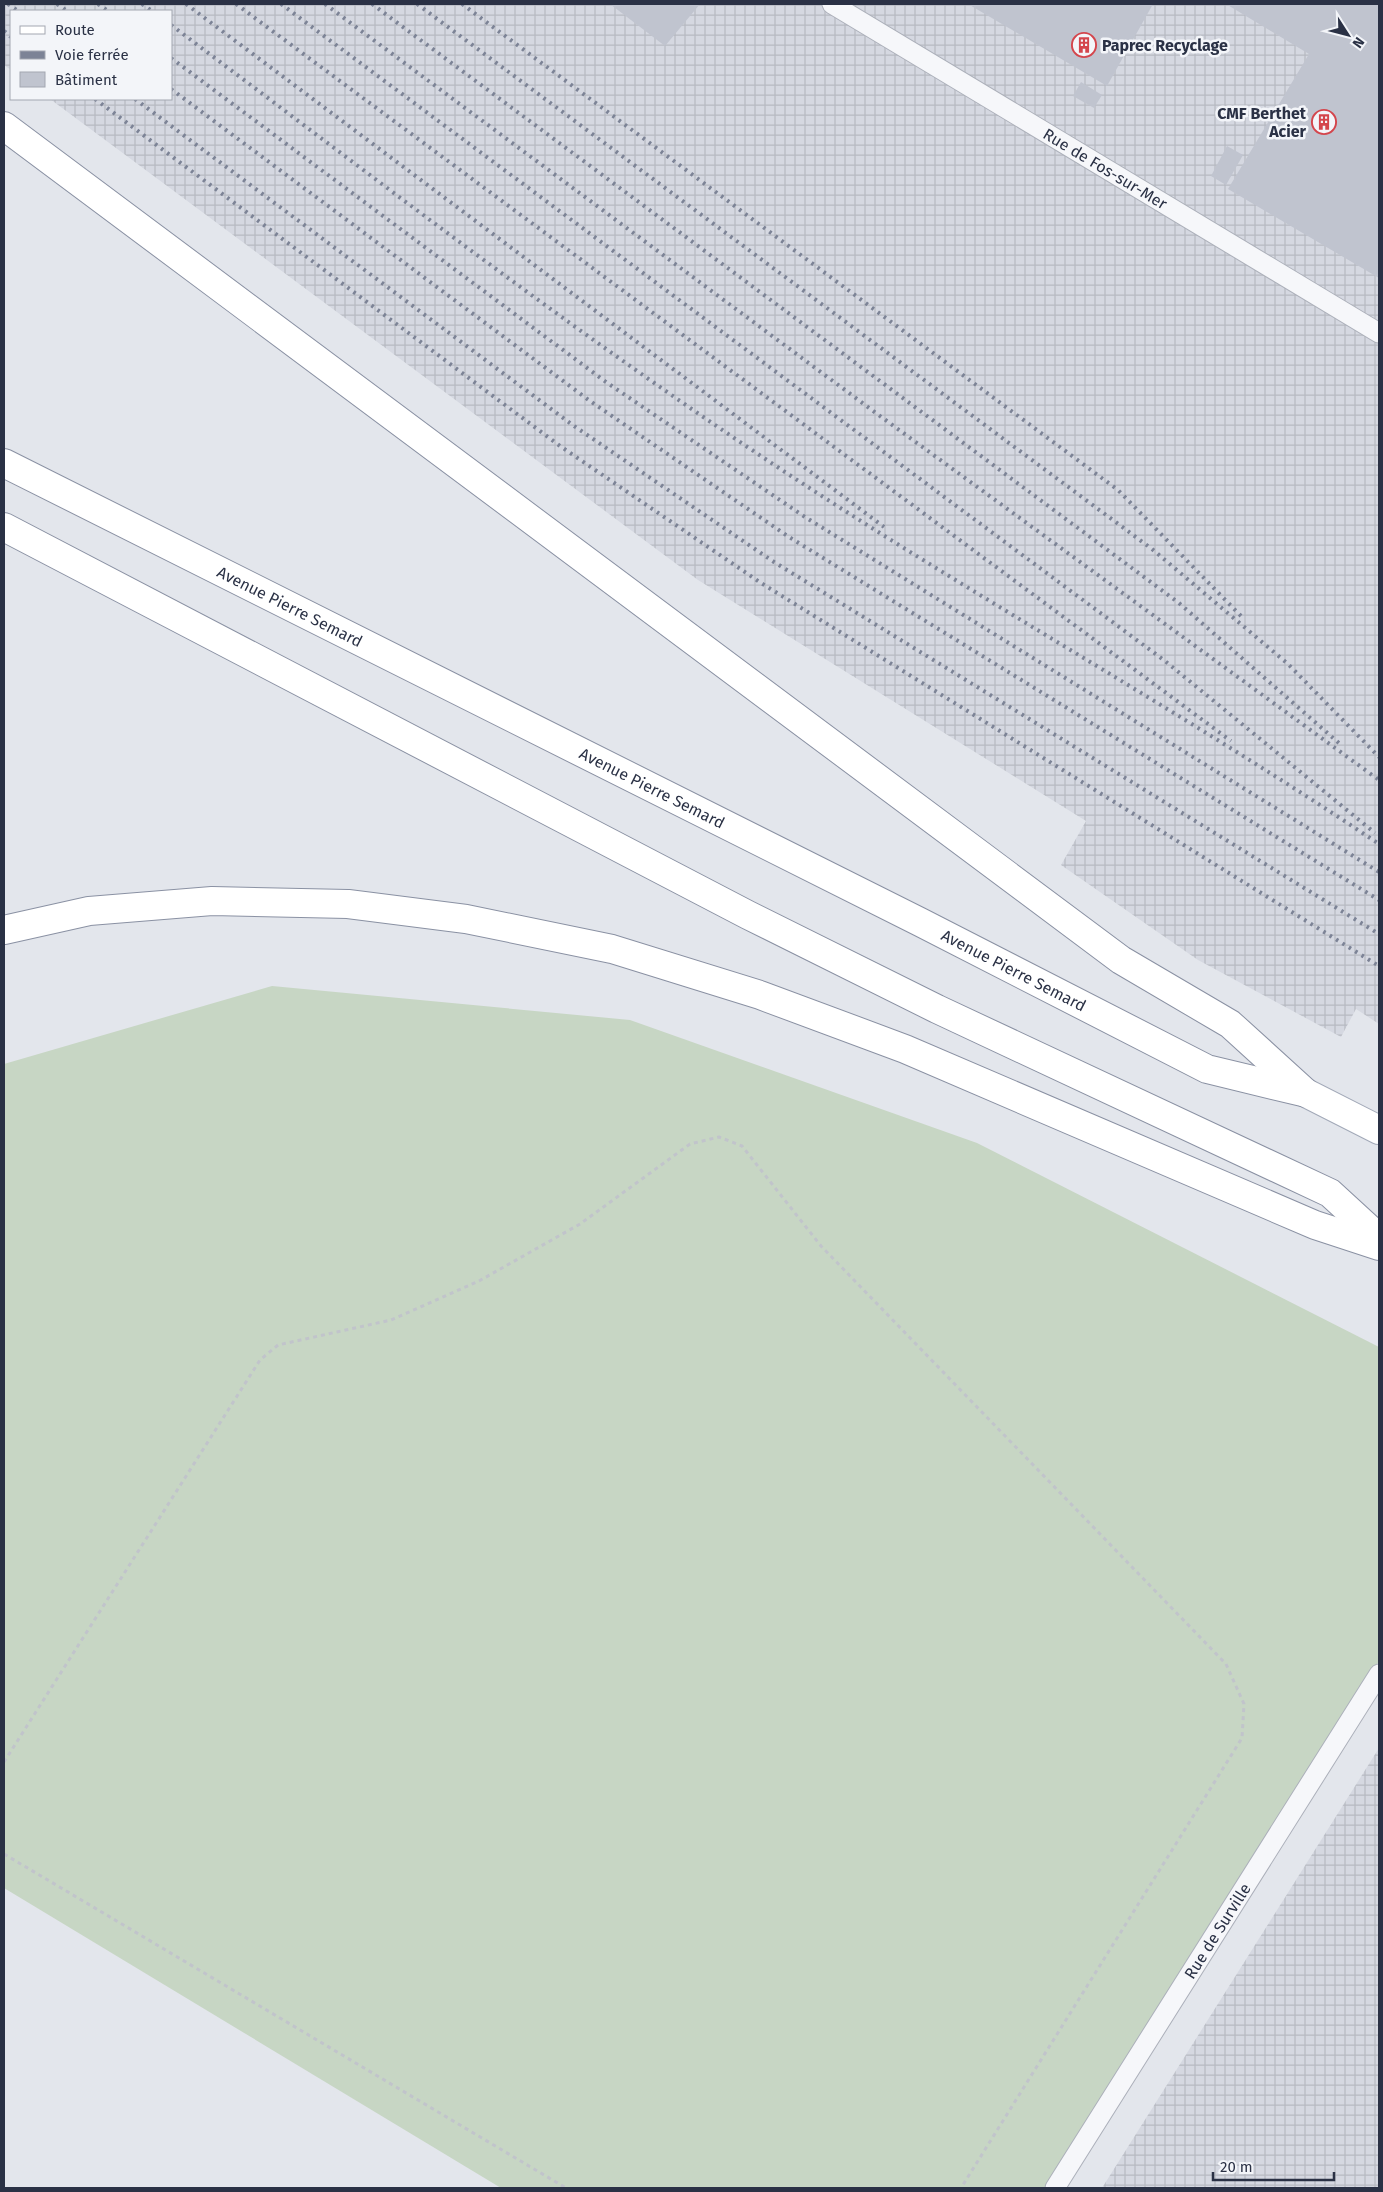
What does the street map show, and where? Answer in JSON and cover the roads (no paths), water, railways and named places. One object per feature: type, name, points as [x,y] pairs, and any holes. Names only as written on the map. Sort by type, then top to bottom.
[{"type":"main road","points":[[4,126],[1120,960],[1230,1024],[1306,1093],[1379,1130]]},
{"type":"main road","name":"Avenue Pierre Semard","points":[[4,463],[911,917],[1207,1069],[1306,1093]]},
{"type":"main road","points":[[4,527],[748,915],[937,1009],[1330,1194],[1379,1238]]},
{"type":"main road","points":[[4,930],[89,911],[212,901],[348,904],[466,919],[612,949],[760,995],[905,1049],[1315,1225],[1379,1246]]},
{"type":"lane","name":"Rue de Fos-sur-Mer","points":[[832,4],[1379,333]]},
{"type":"lane","name":"Rue de Surville","points":[[1055,2188],[1379,1674]]},
{"type":"railway","points":[[8,4],[17,10]]},
{"type":"railway","points":[[57,4],[66,10]]},
{"type":"railway","points":[[98,4],[107,10]]},
{"type":"railway","points":[[142,4],[151,10]]},
{"type":"railway","points":[[186,4],[884,527]]},
{"type":"railway","points":[[236,4],[1231,741]]},
{"type":"railway","points":[[281,4],[1165,661],[1375,833]]},
{"type":"railway","points":[[325,4],[880,416],[1379,780]]},
{"type":"railway","points":[[372,4],[1179,603],[1340,744]]},
{"type":"railway","points":[[417,4],[1152,549],[1288,664],[1379,757]]},
{"type":"railway","points":[[462,4],[1118,490],[1241,616]]},
{"type":"railway","points":[[172,26],[531,295],[752,450],[829,501],[1302,793],[1379,844]]},
{"type":"railway","points":[[4,31],[10,36]]},
{"type":"railway","points":[[172,59],[606,382],[805,517],[1379,872]]},
{"type":"railway","points":[[172,90],[590,401],[789,537],[1379,900]]},
{"type":"railway","points":[[96,100],[560,446],[761,583],[1379,966]]},
{"type":"railway","points":[[136,100],[574,426],[774,562],[1379,934]]},
{"type":"place","name":"Paprec Recyclage","points":[[1084,45]]},
{"type":"place","name":"CMF Berthet Acier","points":[[1324,122]]}]
